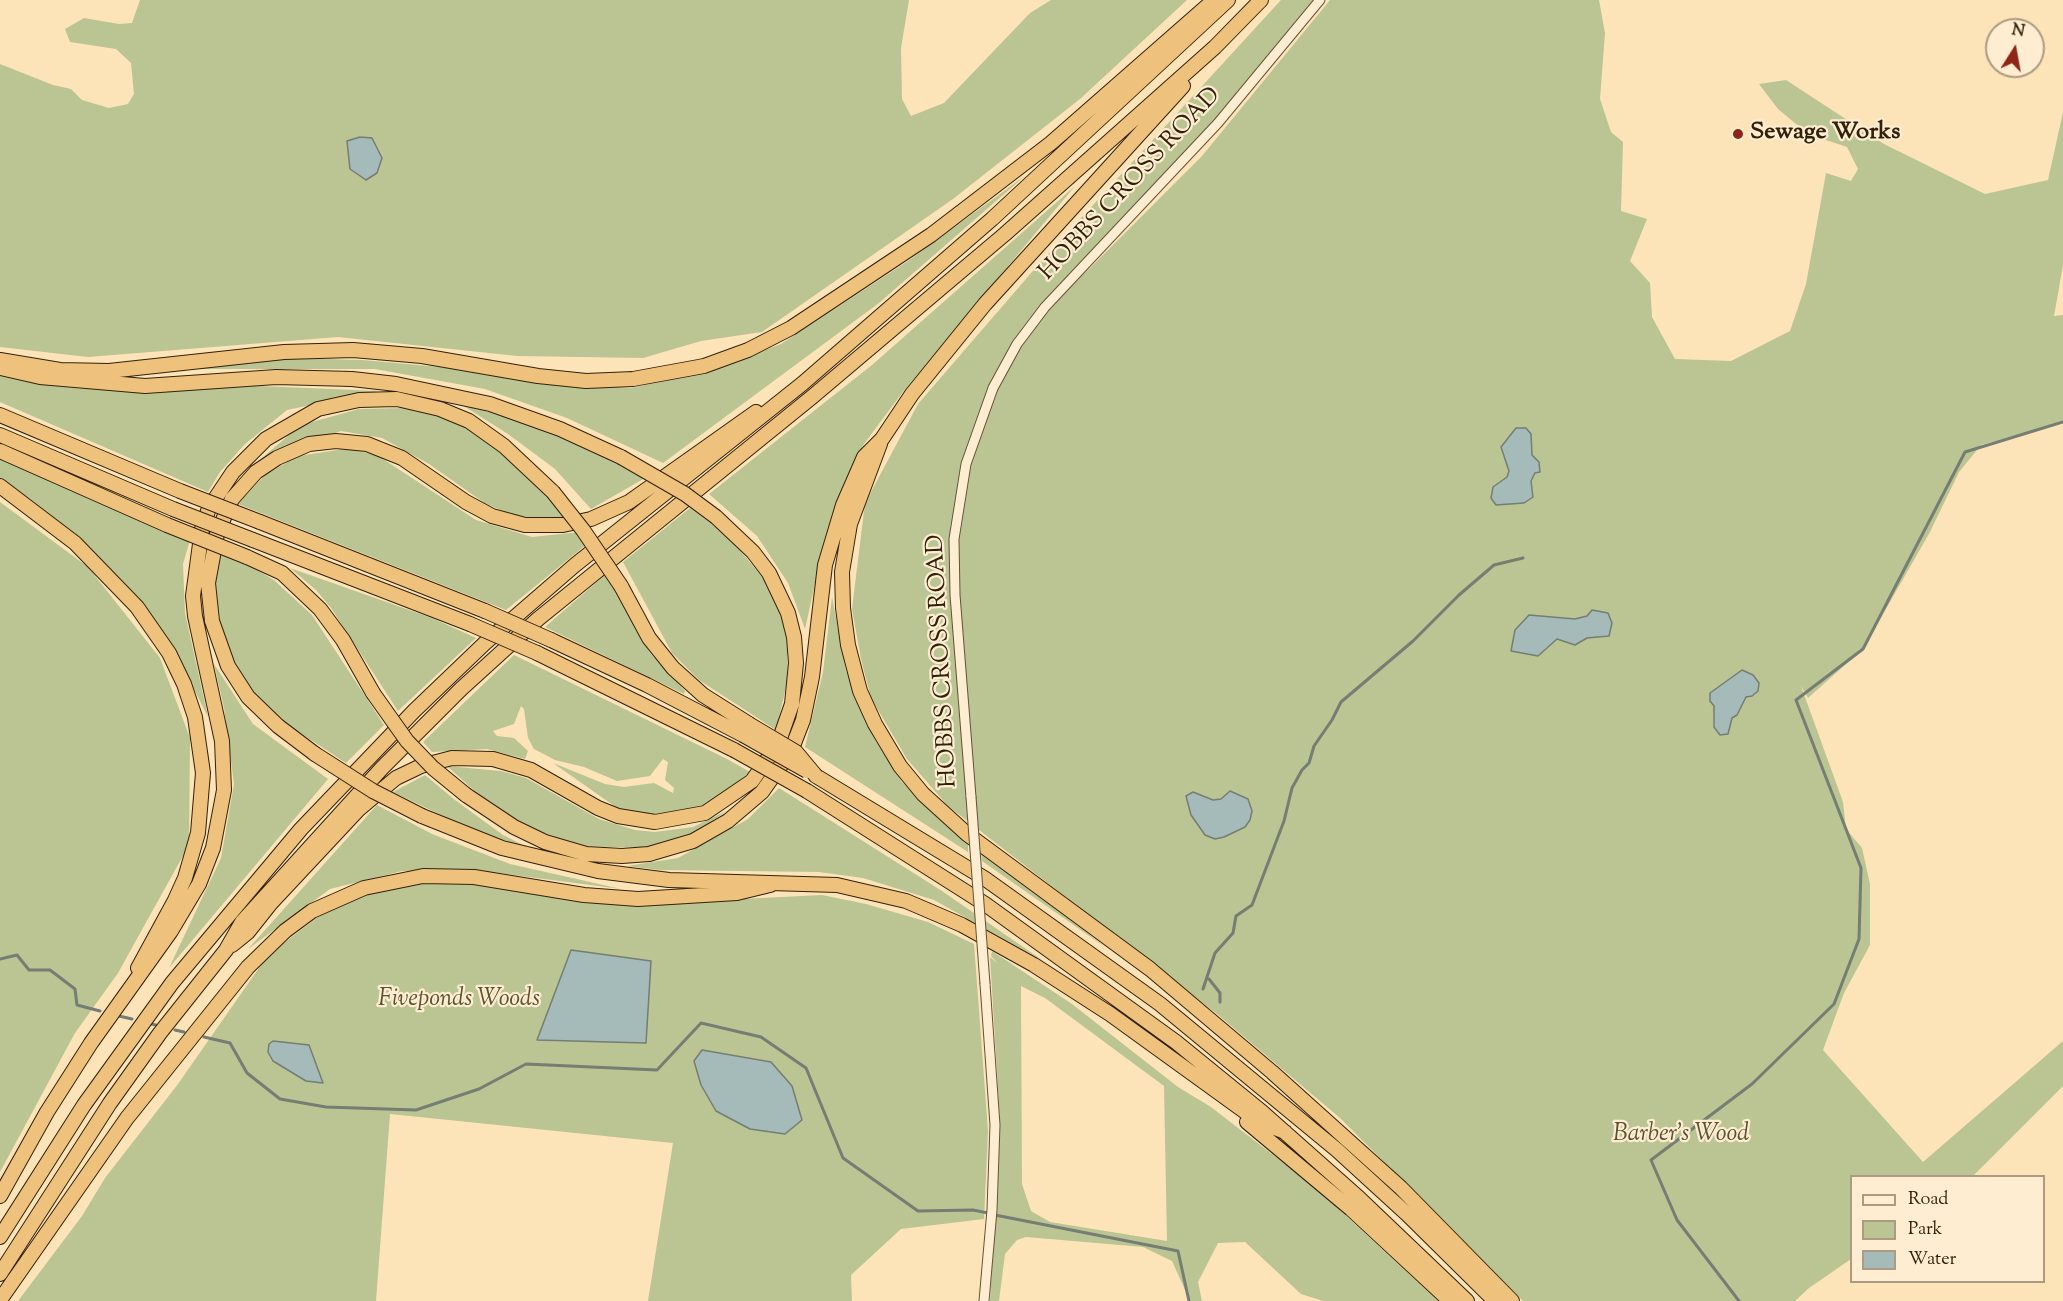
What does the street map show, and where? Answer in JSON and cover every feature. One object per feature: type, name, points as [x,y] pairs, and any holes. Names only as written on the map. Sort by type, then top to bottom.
[{"type":"highway","points":[[0,360],[60,370],[109,371],[284,352],[353,350],[399,353],[538,376],[586,381],[633,379],[704,366],[748,350],[791,328],[931,235],[1051,143],[1214,0]]},
{"type":"highway","points":[[0,1237],[84,1106],[172,983],[260,875],[355,771],[414,711],[526,607],[617,531],[802,384],[992,219],[1228,0]]},
{"type":"highway","points":[[0,1274],[110,1103],[226,950],[242,922],[340,811],[497,656],[586,578],[812,397],[1005,234],[1215,47],[1261,0]]},
{"type":"highway","points":[[0,435],[188,515],[287,571],[305,585],[338,624],[343,640],[373,693],[407,741],[442,777],[531,836],[563,849],[602,856],[649,854],[670,849],[693,841],[728,821],[749,805],[777,774],[795,742],[808,700],[819,606],[834,530],[864,457],[882,439],[928,374],[985,304],[1163,109],[1215,47]]},
{"type":"highway","points":[[0,368],[40,377],[119,385],[184,385],[276,377],[352,379],[396,384],[490,404],[560,429],[621,457],[685,494],[716,517],[753,552],[769,573],[788,613],[794,637],[796,663],[792,704],[778,744],[752,781],[705,813],[655,822],[618,816],[598,808],[531,770],[494,759],[452,758],[421,766],[396,778],[358,810],[271,903],[248,932],[226,950]]},
{"type":"highway","points":[[802,384],[737,424],[629,502],[605,514],[576,524],[537,526],[492,516],[466,502],[402,458],[367,444],[345,441],[318,442],[288,452],[266,464],[237,491],[222,520],[209,572],[212,621],[228,666],[248,697],[278,726],[315,754],[373,791],[454,831],[502,848],[598,872],[669,880],[770,885],[837,885],[906,901],[988,939],[1086,999],[1258,1121],[1285,1132]]},
{"type":"highway","points":[[131,984],[158,952],[199,884],[213,848],[221,811],[224,790],[222,741],[198,633],[193,596],[202,529],[209,508],[233,472],[266,439],[318,409],[359,400],[397,399],[440,409],[469,421],[504,446],[553,492],[583,530],[621,586],[649,638],[673,669],[703,695],[746,729],[816,776],[942,851],[1044,919],[1160,1004],[1293,1110],[1407,1214],[1495,1301]]},
{"type":"highway","points":[[0,415],[180,491],[485,611],[746,729]]},
{"type":"highway","points":[[882,439],[853,513],[843,572],[843,608],[846,639],[865,702],[893,756],[936,806],[986,849],[1165,981],[1322,1116],[1428,1214],[1512,1301]]},
{"type":"highway","points":[[0,451],[167,525],[250,549],[470,624],[734,750],[807,791],[932,869],[1067,961],[1176,1042],[1285,1132],[1368,1206],[1467,1301]]},
{"type":"highway","points":[[0,486],[62,532],[132,601],[169,653],[195,717],[203,772],[198,833],[176,900],[131,984],[47,1112],[0,1196]]},
{"type":"highway","points":[[0,1300],[127,1118],[241,976],[285,931],[312,911],[364,888],[423,876],[474,878],[584,895],[638,898],[737,893],[770,885]]},
{"type":"highway","points":[[1099,932],[1274,1082],[1293,1110]]},
{"type":"highway","points":[[1086,999],[1137,1042],[1286,1153],[1351,1209],[1450,1301]]},
{"type":"street","name":"HOBBS CROSS ROAD","points":[[984,1301],[992,1214],[995,1125],[955,595],[954,539],[966,464],[993,388],[1017,344],[1044,307],[1218,123],[1320,0]]},
{"type":"green space","points":[[140,0],[909,0],[901,48],[902,99],[911,116],[944,103],[1030,13],[1051,0],[1187,0],[1080,99],[953,199],[762,332],[701,341],[643,358],[517,356],[338,337],[88,357],[0,347],[0,64],[53,85],[71,89],[82,100],[109,108],[128,104],[134,94],[131,63],[116,49],[70,42],[65,29],[84,18],[119,24],[132,23]]},
{"type":"green space","name":"Barber's Wood","points":[[1281,0],[1321,0],[1278,52],[1143,198],[1084,274],[1202,156],[1330,0],[1599,0],[1605,33],[1600,99],[1611,132],[1623,142],[1621,211],[1647,219],[1630,261],[1650,283],[1652,317],[1675,359],[1731,361],[1790,331],[1806,284],[1826,173],[1851,181],[1858,169],[1847,147],[1808,134],[1778,109],[1759,84],[1786,80],[1884,144],[1985,194],[2048,180],[2063,112],[2063,265],[2054,316],[2063,315],[2063,422],[1981,445],[1959,472],[1930,532],[1863,649],[1808,698],[1801,686],[1843,802],[1846,829],[1862,848],[1870,884],[1870,945],[1844,993],[1823,1050],[1923,1162],[2063,1041],[2063,1086],[1974,1175],[1850,1175],[1850,1260],[1809,1288],[1795,1301],[1523,1301],[1340,1118],[1217,1014],[948,806],[907,759],[871,698],[852,609],[865,503],[918,404],[1038,265]]},
{"type":"green space","points":[[1026,175],[879,303],[663,463],[567,418],[485,389],[375,369],[183,369],[294,358],[363,360],[440,367],[556,385],[631,388],[706,372],[781,344],[908,261]]},
{"type":"green space","points":[[1075,186],[902,393],[864,444],[835,508],[823,548],[805,629],[788,583],[757,536],[709,494],[872,365]]},
{"type":"green space","points":[[0,375],[77,387],[235,385],[379,391],[287,410],[245,444],[220,472],[208,492],[0,402]]},
{"type":"green space","points":[[459,403],[538,427],[609,458],[645,478],[591,509],[555,469],[508,434]]},
{"type":"green space","points":[[405,408],[454,418],[497,449],[555,502],[567,517],[527,517],[511,514],[486,504],[429,464],[382,438],[341,431],[304,443],[244,473],[301,425],[359,409]]},
{"type":"green space","points":[[351,448],[380,457],[476,520],[532,537],[580,532],[587,544],[506,610],[238,504],[265,475],[298,456]]},
{"type":"green space","points":[[0,455],[92,500],[190,540],[183,564],[185,613],[208,717],[173,647],[140,599],[79,539],[29,498],[0,480]]},
{"type":"green space","points":[[0,502],[88,567],[160,658],[190,738],[189,845],[118,973],[75,1033],[0,1172]]},
{"type":"green space","points":[[690,508],[728,536],[768,584],[787,631],[788,679],[776,730],[699,680],[672,653],[623,562]]},
{"type":"green space","points":[[221,553],[245,563],[274,580],[312,615],[384,725],[346,763],[279,719],[252,693],[235,670],[218,617],[214,594],[214,571]]},
{"type":"green space","points":[[290,568],[432,618],[476,638],[398,711],[331,608],[316,590]]},
{"type":"green space","points":[[606,574],[650,653],[685,691],[684,694],[545,627]]},
{"type":"green space","points":[[832,597],[846,670],[875,740],[902,782],[968,843],[968,852],[805,747],[823,672]]},
{"type":"green space","points":[[514,655],[750,772],[706,806],[689,811],[655,816],[620,810],[553,763],[605,784],[624,787],[654,783],[673,793],[674,788],[665,780],[668,762],[663,759],[650,776],[617,781],[584,767],[555,760],[534,749],[528,738],[524,709],[521,706],[514,724],[493,731],[497,736],[514,738],[528,751],[525,759],[487,749],[432,752],[423,742]]},
{"type":"green space","points":[[214,664],[253,724],[328,779],[169,968],[221,858],[234,784],[224,708]]},
{"type":"green space","points":[[447,766],[501,771],[526,778],[599,819],[635,830],[655,832],[693,827],[728,810],[695,833],[645,848],[578,846],[525,826],[480,796]]},
{"type":"green space","points":[[425,775],[503,835],[533,850],[468,828],[393,792]]},
{"type":"green space","points":[[779,788],[942,891],[1042,960],[934,900],[863,878],[819,872],[660,870],[627,866],[678,858],[748,819]]},
{"type":"green space","points":[[377,805],[432,834],[510,864],[621,889],[475,870],[402,871],[330,889],[248,949]]},
{"type":"green space","points":[[981,853],[1076,924],[1105,947],[982,861]]},
{"type":"green space","name":"Fiveponds Woods","points":[[415,881],[478,882],[680,902],[822,895],[866,904],[928,922],[974,944],[988,1131],[984,1219],[901,1229],[851,1275],[852,1301],[648,1301],[673,1143],[390,1114],[376,1301],[18,1301],[82,1216],[105,1178],[178,1084],[268,955],[318,917],[370,892]]},
{"type":"green space","points":[[992,951],[1072,1004],[1178,1087],[1211,1107],[1316,1188],[1438,1301],[1323,1301],[1301,1294],[1245,1242],[1218,1243],[1198,1282],[1202,1301],[1190,1301],[1172,1261],[1143,1247],[1026,1237],[1017,1240],[1005,1254],[999,1301],[990,1301],[1000,1121],[990,957],[998,964],[991,956]],"holes":[[[1021,986],[1045,998],[1164,1086],[1167,1241],[1050,1222],[1031,1211],[1022,1184]]]},
{"type":"water","points":[[360,137],[372,138],[382,158],[377,173],[366,180],[350,169],[347,141]]},
{"type":"water","points":[[1516,428],[1526,428],[1531,434],[1532,455],[1539,462],[1540,472],[1535,473],[1531,481],[1533,497],[1524,503],[1496,505],[1491,498],[1493,487],[1507,477],[1509,471],[1501,447]]},
{"type":"water","points":[[1592,610],[1608,613],[1612,623],[1609,636],[1587,638],[1575,645],[1557,639],[1538,656],[1511,651],[1515,630],[1529,615],[1575,619],[1587,616]]},
{"type":"water","points":[[1742,670],[1753,675],[1759,683],[1758,691],[1746,697],[1737,715],[1732,718],[1728,734],[1720,735],[1714,727],[1714,706],[1710,701],[1710,693]]},
{"type":"water","points":[[1230,791],[1248,799],[1252,811],[1250,820],[1245,827],[1224,837],[1215,839],[1205,835],[1191,815],[1186,796],[1193,792],[1213,800],[1221,799]]},
{"type":"water","points":[[571,950],[651,961],[646,1043],[537,1040]]},
{"type":"water","points":[[273,1041],[309,1045],[323,1083],[306,1081],[273,1061],[268,1052],[269,1044]]},
{"type":"water","points":[[702,1050],[771,1062],[792,1086],[802,1120],[785,1134],[750,1129],[716,1111],[701,1085],[694,1061]]},
{"type":"waterway","points":[[1739,1301],[1677,1220],[1651,1160],[1752,1084],[1834,1004],[1859,939],[1861,868],[1796,700],[1863,649],[1965,452],[2063,422]]},
{"type":"waterway","points":[[1203,989],[1215,953],[1233,933],[1236,916],[1252,905],[1284,821],[1292,788],[1302,770],[1309,763],[1314,746],[1341,702],[1413,641],[1459,595],[1494,565],[1523,558]]},
{"type":"waterway","points":[[0,959],[17,955],[29,970],[50,970],[75,989],[77,1005],[100,1011]]},
{"type":"waterway","points":[[1209,979],[1220,993],[1220,1002]]},
{"type":"waterway","points":[[119,1016],[132,1019]]},
{"type":"waterway","points":[[204,1037],[230,1043],[247,1073],[280,1099],[326,1107],[416,1110],[479,1089],[526,1064],[657,1070],[701,1023],[761,1037],[806,1068],[843,1158],[918,1211],[973,1210],[988,1213]]},
{"type":"waterway","points":[[151,1024],[156,1025]]},
{"type":"waterway","points":[[175,1030],[184,1032]]},
{"type":"waterway","points":[[995,1215],[1178,1251],[1189,1301]]},
{"type":"place","name":"Sewage Works","points":[[1738,134]]}]
